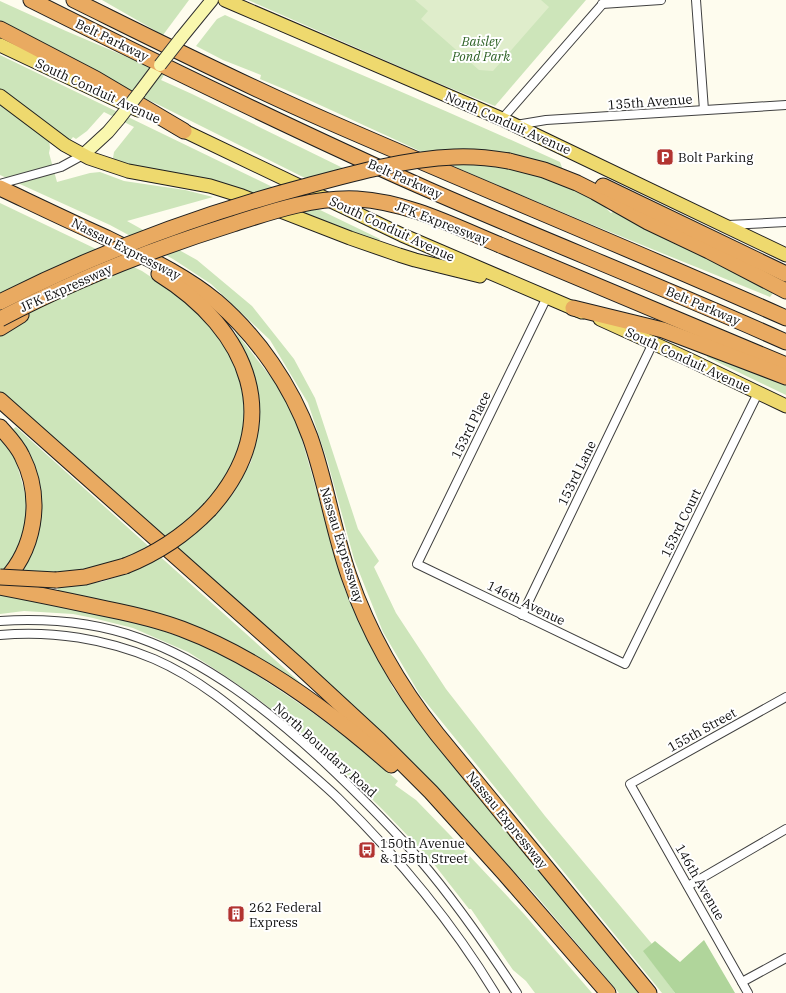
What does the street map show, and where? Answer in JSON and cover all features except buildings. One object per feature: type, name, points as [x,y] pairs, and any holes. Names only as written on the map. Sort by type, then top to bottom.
[{"type":"highway","name":"Belt Parkway","points":[[31,0],[216,91],[427,189],[786,342]]},
{"type":"highway","name":"Belt Parkway","points":[[74,0],[326,121],[653,259],[786,318]]},
{"type":"highway","points":[[89,0],[143,34]]},
{"type":"highway","points":[[0,29],[96,79],[184,131]]},
{"type":"highway","name":"JFK Expressway","points":[[0,302],[89,260],[155,234],[218,212],[299,188],[383,167],[440,158],[474,157],[544,163],[575,173],[712,245]]},
{"type":"highway","name":"Nassau Expressway","points":[[0,188],[146,257],[187,280],[217,302],[267,356],[287,387],[303,420],[315,454],[343,559],[355,593],[369,627],[395,675],[436,734],[649,993]]},
{"type":"highway","name":"JFK Expressway","points":[[0,319],[75,283],[138,257],[200,234],[269,212],[321,200],[357,199],[392,204],[426,214],[786,365]]},
{"type":"highway","points":[[0,577],[56,580],[85,577],[125,566],[148,556],[175,540],[194,525],[222,495],[237,474],[246,450],[250,432],[252,415],[251,395],[246,374],[238,353],[220,326],[196,302],[178,287],[74,223]]},
{"type":"highway","points":[[712,245],[786,274]]},
{"type":"highway","points":[[712,245],[786,291]]},
{"type":"highway","points":[[0,328],[75,283]]},
{"type":"highway","points":[[573,308],[663,330],[786,377]]},
{"type":"highway","points":[[0,400],[326,690],[409,770],[550,924],[608,993]]},
{"type":"highway","points":[[0,427],[16,445],[26,463],[32,483],[34,503],[32,525],[27,546],[17,564],[0,586],[118,611],[169,624],[209,640],[248,660],[286,684],[348,729],[413,784],[479,846]]},
{"type":"main road","points":[[83,155],[108,132],[119,119],[212,0]]},
{"type":"main road","name":"North Conduit Avenue","points":[[225,0],[516,125],[786,255]]},
{"type":"main road","name":"South Conduit Avenue","points":[[0,46],[92,90],[184,131],[395,232],[653,342],[786,406]]},
{"type":"main road","points":[[0,96],[65,145],[83,155],[128,171],[210,186],[227,191],[409,259],[515,284]]},
{"type":"street","points":[[502,119],[604,2],[662,0]]},
{"type":"street","points":[[696,0],[704,110]]},
{"type":"street","name":"135th Avenue","points":[[516,125],[546,120],[786,105]]},
{"type":"street","points":[[0,184],[53,169],[83,155]]},
{"type":"street","points":[[725,225],[786,222]]},
{"type":"street","name":"153rd Place","points":[[417,564],[547,297]]},
{"type":"street","name":"153rd Lane","points":[[522,614],[653,342]]},
{"type":"street","name":"153rd Court","points":[[625,664],[758,393]]},
{"type":"street","name":"146th Avenue","points":[[417,564],[625,664]]},
{"type":"street","name":"North Boundary Road","points":[[0,621],[30,620],[68,622],[104,627],[154,644],[186,658],[213,674],[284,726],[330,767],[377,813],[420,859],[472,927],[517,993]]},
{"type":"street","name":"North Boundary Road","points":[[0,635],[47,634],[82,638],[105,643],[159,662],[185,675],[212,692],[240,713],[338,798],[374,836],[434,905],[476,962],[495,993]]},
{"type":"street","name":"155th Street","points":[[630,784],[786,697]]},
{"type":"street","name":"146th Avenue","points":[[630,784],[748,993]]},
{"type":"street","points":[[688,886],[786,830]]},
{"type":"street","points":[[742,982],[786,958]]},
{"type":"green space","points":[[102,0],[189,0],[163,35]]},
{"type":"green space","name":"Baisley Pond Park","points":[[248,0],[586,0],[495,106],[428,79]]},
{"type":"green space","points":[[415,0],[541,0],[549,7],[493,71],[479,70],[421,19],[428,11]]},
{"type":"green space","points":[[0,1],[155,69],[164,75],[161,80],[345,169],[305,178],[157,104],[96,76],[0,23]]},
{"type":"green space","points":[[225,15],[560,162],[569,187],[596,199],[611,213],[616,210],[773,293],[770,297],[580,220],[467,172],[260,79],[261,75],[223,60],[196,46],[217,19]]},
{"type":"green space","points":[[0,55],[380,239],[378,242],[119,162],[113,158],[114,152],[134,127],[104,112],[87,131],[76,139],[73,137],[70,141],[0,90]]},
{"type":"green space","points":[[0,103],[49,139],[49,153],[57,182],[90,173],[100,172],[124,181],[185,190],[213,197],[127,221],[197,260],[252,306],[294,359],[315,398],[358,529],[379,561],[374,567],[396,613],[446,689],[545,816],[652,944],[644,951],[675,993],[662,993],[420,695],[383,632],[354,559],[328,463],[308,403],[270,340],[211,284],[173,259],[110,225],[0,175]]},
{"type":"green space","points":[[0,203],[142,271],[193,305],[224,338],[243,380],[246,422],[238,457],[206,523],[233,494],[251,462],[259,424],[255,376],[235,331],[280,389],[298,426],[345,590],[393,688],[439,749],[640,993],[619,993],[534,893],[466,819],[397,748],[0,392]]},
{"type":"green space","points":[[708,353],[786,384],[786,395],[707,357]]},
{"type":"green space","points":[[16,427],[324,704],[227,644],[57,592],[59,586],[101,582],[129,573],[124,560],[96,570],[60,573],[15,597],[130,622],[197,643],[235,662],[303,706],[352,742],[398,781],[395,785],[416,800],[448,833],[524,914],[592,993],[535,993],[526,981],[513,970],[471,909],[469,909],[430,859],[383,810],[318,746],[258,699],[224,675],[188,652],[133,628],[73,614],[24,611],[0,614],[0,592],[38,528],[10,431]]},
{"type":"green space","points":[[0,438],[14,454],[27,500],[25,534],[7,568],[0,573]]},
{"type":"green space","points":[[704,940],[735,993],[675,993],[643,951],[655,941],[680,962]]},
{"type":"place","name":"Bolt Parking","points":[[665,157]]},
{"type":"place","name":"150th Avenue & 155th Street","points":[[367,850]]},
{"type":"place","name":"262 Federal Express","points":[[236,914]]}]
